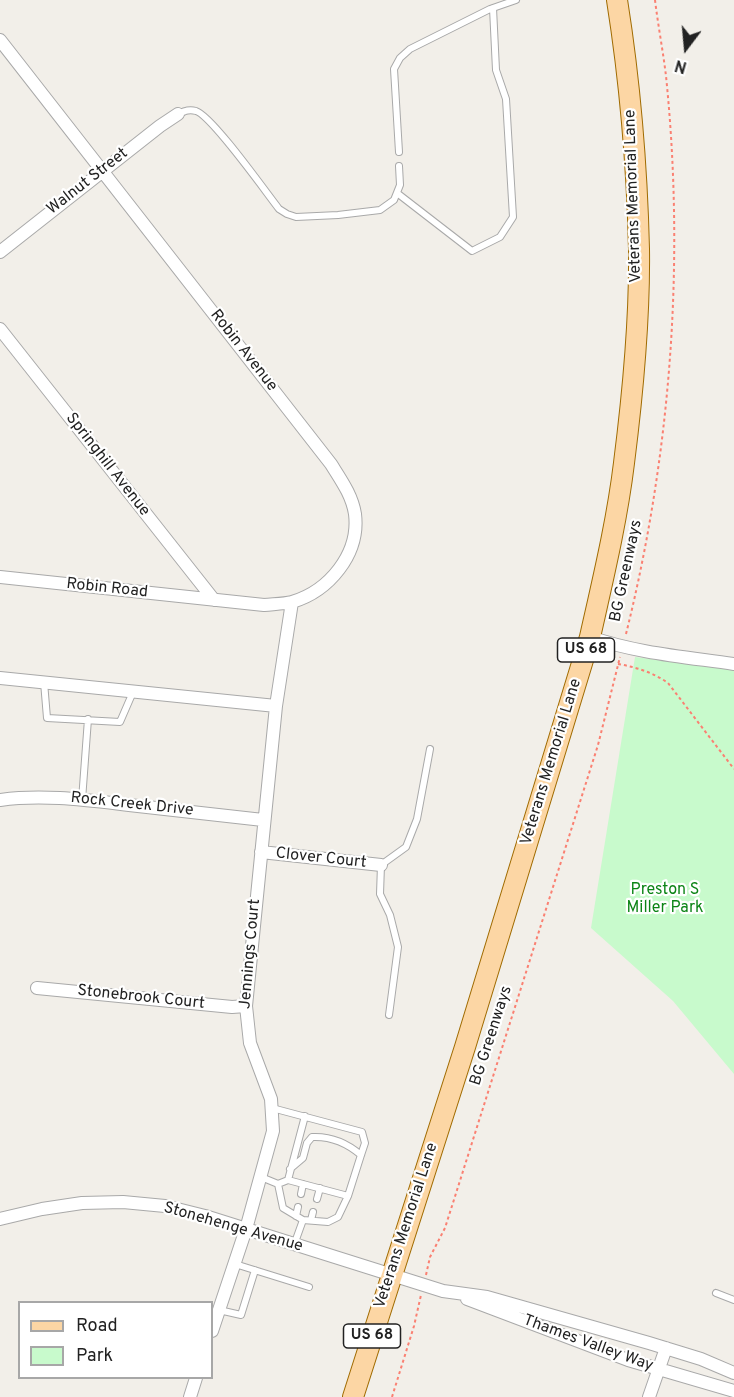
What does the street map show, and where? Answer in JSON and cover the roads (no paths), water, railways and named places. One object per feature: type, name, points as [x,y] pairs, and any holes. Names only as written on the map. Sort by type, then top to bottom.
[{"type":"main road","name":"Veterans Memorial Lane","points":[[352,1397],[468,1036],[590,637],[604,576],[624,465],[636,345],[638,239],[626,59],[617,0]]},
{"type":"street","name":"Robin Avenue","points":[[0,40],[331,464],[347,489],[355,515],[353,542],[342,566],[323,587],[292,602],[264,605],[214,600]]},
{"type":"street","name":"Walnut Street","points":[[0,252],[178,114]]},
{"type":"street","name":"Springhill Avenue","points":[[0,329],[214,600]]},
{"type":"street","name":"Robin Road","points":[[0,577],[214,600]]},
{"type":"street","name":"Jennings Court","points":[[213,1329],[246,1229],[273,1131],[272,1108],[267,1083],[250,1043],[246,1006],[263,820],[276,706],[292,602]]},
{"type":"street","points":[[590,637],[623,646],[734,664]]},
{"type":"street","points":[[0,678],[276,706]]},
{"type":"street","name":"Rock Creek Drive","points":[[0,800],[40,797],[82,800],[263,820]]},
{"type":"street","name":"Clover Court","points":[[261,852],[381,866]]},
{"type":"street","name":"Stonebrook Court","points":[[37,987],[232,1007],[246,1006]]},
{"type":"street","name":"Stonehenge Avenue","points":[[0,1220],[42,1209],[82,1203],[123,1202],[165,1206],[392,1275]]},
{"type":"street","name":"Thames Valley Way","points":[[392,1275],[443,1291],[658,1370],[734,1392]]},
{"type":"street","name":"Thames Valley Way","points":[[443,1291],[487,1297],[666,1348],[734,1373]]},
{"type":"street","points":[[649,1397],[666,1348]]},
{"type":"street","points":[[190,1397],[195,1379]]},
{"type":"lane","points":[[399,152],[394,69],[400,58],[411,49],[493,8],[516,0]]},
{"type":"lane","points":[[397,193],[472,251],[500,237],[513,217],[506,99],[496,70],[493,8]]},
{"type":"lane","points":[[178,114],[187,110],[198,111],[215,125],[279,208],[286,214],[296,217],[380,210],[394,200],[400,185],[399,166]]},
{"type":"lane","points":[[44,682],[47,718],[120,722],[133,691]]},
{"type":"lane","points":[[82,800],[88,719]]},
{"type":"lane","points":[[389,1015],[398,947],[390,915],[380,894],[381,866],[406,848],[417,819],[430,749]]},
{"type":"lane","points":[[272,1108],[362,1132],[365,1143],[348,1196],[338,1217],[328,1222],[307,1220],[283,1208],[279,1184]]},
{"type":"lane","points":[[288,1180],[305,1116]]},
{"type":"lane","points":[[290,1169],[303,1158],[307,1143],[312,1137],[335,1139],[362,1155]]},
{"type":"lane","points":[[261,1178],[279,1184],[288,1180],[348,1196]]},
{"type":"lane","points":[[301,1194],[303,1184]]},
{"type":"lane","points":[[317,1199],[320,1188]]},
{"type":"lane","points":[[296,1216],[298,1207]]},
{"type":"lane","points":[[293,1245],[313,1212]]},
{"type":"lane","points":[[234,1264],[309,1287]]},
{"type":"lane","points":[[219,1310],[241,1315],[255,1270]]},
{"type":"lane","points":[[716,1293],[734,1300]]},
{"type":"park label","name":"Preston S Miller Park","points":[[665,900]]}]
